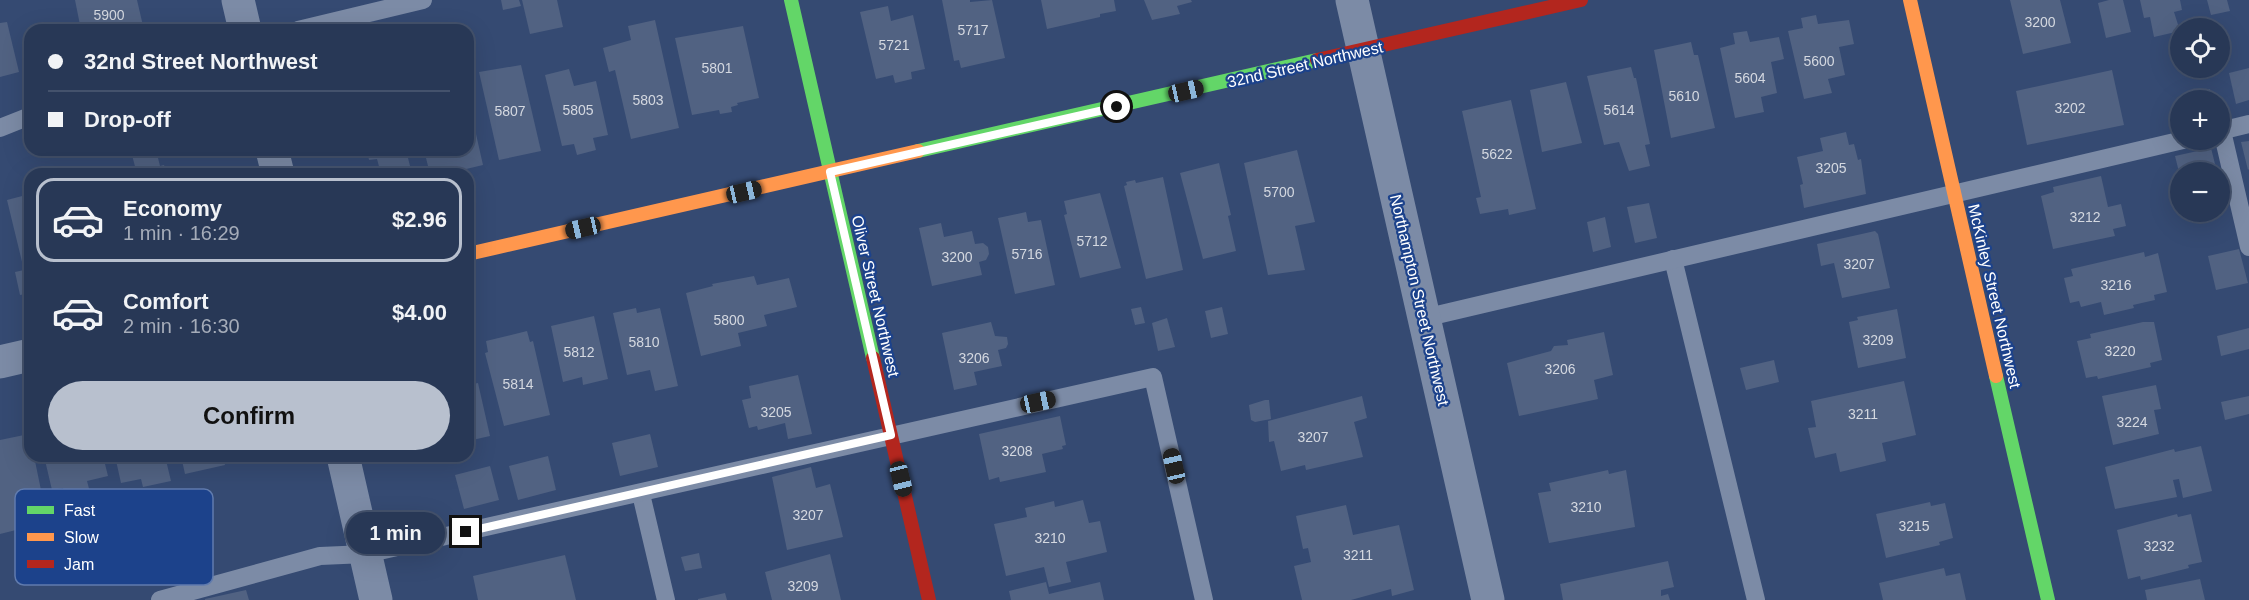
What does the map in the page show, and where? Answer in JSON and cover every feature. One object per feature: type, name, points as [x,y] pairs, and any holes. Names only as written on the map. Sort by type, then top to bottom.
[{"type":"street","points":[[238,0],[244,24]]},
{"type":"street","name":"Oliver Street Northwest","points":[[791,0],[929,600]]},
{"type":"street","name":"Northampton Street Northwest","points":[[1352,0],[1488,600]]},
{"type":"street","name":"32nd Street Northwest","points":[[474,253],[1581,0]]},
{"type":"street","name":"McKinley Street Northwest","points":[[1910,0],[2048,600]]},
{"type":"street","points":[[0,362],[24,356]]},
{"type":"street","points":[[344,462],[376,600]]},
{"type":"lane","points":[[323,24],[423,0]]},
{"type":"lane","points":[[0,128],[24,118]]},
{"type":"lane","points":[[2230,129],[2249,124]]},
{"type":"lane","points":[[1424,318],[2170,143]]},
{"type":"lane","points":[[2226,150],[2249,247]]},
{"type":"lane","points":[[1673,259],[1756,600]]},
{"type":"lane","points":[[160,600],[320,556],[366,554],[641,494],[891,435],[1153,377],[1204,600]]},
{"type":"lane","points":[[641,494],[666,600]]},
{"type":"building","points":[[75,0],[137,0],[143,24],[80,24]]},
{"type":"building","points":[[501,0],[519,0],[521,6],[503,10]]},
{"type":"building","points":[[522,0],[557,0],[563,27],[530,34]]},
{"type":"building","points":[[942,0],[970,0],[970,2],[992,0],[1005,58],[961,68],[959,60],[954,61]]},
{"type":"building","points":[[1041,0],[1114,0],[1116,11],[1047,29]]},
{"type":"building","points":[[1144,0],[1191,0],[1192,2],[1177,6],[1180,14],[1152,20]]},
{"type":"building","points":[[2010,0],[2060,0],[2071,43],[2023,54]]},
{"type":"building","points":[[2123,0],[2131,32],[2106,38],[2098,3]]},
{"type":"building","points":[[2140,0],[2180,0],[2182,10],[2174,12],[2176,18],[2170,18],[2170,33],[2154,37],[2150,17],[2144,18]]},
{"type":"building","points":[[2207,0],[2227,0],[2230,11],[2211,15]]},
{"type":"building","points":[[888,6],[891,21],[913,15],[925,69],[911,72],[912,79],[895,83],[893,75],[876,79],[860,12]]},
{"type":"building","points":[[1816,15],[1818,24],[1849,20],[1854,44],[1839,47],[1845,75],[1828,79],[1832,93],[1804,99],[1788,31],[1803,28],[1801,18]]},
{"type":"building","points":[[655,20],[679,128],[631,139],[615,70],[609,72],[603,48],[631,40],[628,26]]},
{"type":"building","points":[[7,22],[19,72],[0,77],[0,23]]},
{"type":"building","points":[[743,26],[759,98],[737,103],[738,105],[731,107],[732,112],[720,114],[719,110],[692,115],[675,38]]},
{"type":"building","points":[[1747,31],[1750,42],[1779,37],[1784,59],[1771,62],[1777,93],[1761,97],[1764,112],[1735,118],[1720,48],[1735,44],[1733,33]]},
{"type":"building","points":[[1691,42],[1694,55],[1698,55],[1715,128],[1671,138],[1654,50]]},
{"type":"building","points":[[521,65],[541,151],[499,160],[479,72]]},
{"type":"building","points":[[1631,67],[1634,78],[1636,78],[1650,144],[1645,145],[1650,166],[1629,171],[1619,142],[1604,145],[1587,76]]},
{"type":"building","points":[[2249,68],[2249,100],[2236,104],[2230,73]]},
{"type":"building","points":[[569,69],[574,86],[596,81],[608,135],[593,138],[596,150],[577,155],[574,144],[562,146],[545,75]]},
{"type":"building","points":[[2112,70],[2124,125],[2027,145],[2016,91]]},
{"type":"building","points":[[1566,82],[1582,143],[1542,152],[1530,90]]},
{"type":"building","points":[[1511,100],[1536,209],[1509,215],[1508,209],[1480,214],[1476,198],[1481,197],[1462,111]]},
{"type":"building","points":[[474,125],[483,165],[470,168],[428,168],[426,156],[474,156]]},
{"type":"building","points":[[1846,132],[1849,145],[1854,144],[1858,160],[1861,159],[1866,194],[1804,208],[1800,185],[1803,184],[1797,157],[1823,151],[1820,138]]},
{"type":"building","points":[[2249,141],[2249,169],[2248,170],[2241,142]]},
{"type":"building","points":[[1297,150],[1315,222],[1295,226],[1305,270],[1268,275],[1244,163]]},
{"type":"building","points":[[2212,150],[2214,162],[2176,162],[2175,156]]},
{"type":"building","points":[[132,156],[158,156],[160,166],[164,165],[165,168],[135,168]]},
{"type":"building","points":[[368,156],[408,156],[410,168],[379,168],[377,159],[369,160]]},
{"type":"building","points":[[1219,163],[1231,215],[1228,216],[1236,251],[1203,259],[1180,173]]},
{"type":"building","points":[[2101,176],[2108,207],[2121,204],[2126,226],[2113,229],[2115,236],[2053,249],[2041,196],[2054,192],[2053,187]]},
{"type":"building","points":[[1163,177],[1183,270],[1146,279],[1124,186],[1127,185],[1126,182],[1135,180],[1136,183]]},
{"type":"building","points":[[1100,193],[1121,268],[1080,278],[1064,215],[1067,214],[1064,201]]},
{"type":"building","points":[[24,196],[24,270],[7,200]]},
{"type":"building","points":[[1649,203],[1657,238],[1635,243],[1627,207]]},
{"type":"building","points":[[1026,212],[1028,222],[1041,220],[1055,285],[1015,294],[998,218]]},
{"type":"building","points":[[1605,217],[1611,247],[1593,252],[1587,222]]},
{"type":"building","points":[[941,223],[944,237],[972,231],[975,244],[983,243],[988,247],[989,254],[986,260],[979,262],[982,275],[932,286],[919,228]]},
{"type":"building","points":[[1875,231],[1878,234],[1890,288],[1842,298],[1834,263],[1821,266],[1817,244]]},
{"type":"building","points":[[2239,249],[2248,283],[2216,290],[2208,256]]},
{"type":"building","points":[[2144,252],[2145,257],[2158,253],[2167,292],[2154,295],[2155,300],[2133,305],[2134,308],[2104,315],[2101,302],[2081,307],[2079,301],[2070,303],[2064,278],[2073,276],[2071,269]]},
{"type":"building","points":[[24,270],[24,294],[20,295],[15,272]]},
{"type":"building","points":[[754,276],[757,285],[789,278],[797,307],[764,315],[767,326],[738,333],[741,346],[701,356],[686,293],[713,286],[712,284]]},
{"type":"building","points":[[1141,307],[1145,323],[1135,325],[1131,309]]},
{"type":"building","points":[[1222,307],[1228,334],[1211,338],[1205,311]]},
{"type":"building","points":[[636,308],[637,313],[660,308],[678,386],[655,391],[650,370],[627,375],[613,313]]},
{"type":"building","points":[[1897,309],[1906,358],[1858,368],[1849,322],[1858,320],[1857,317]]},
{"type":"building","points":[[594,316],[608,379],[583,385],[582,377],[563,382],[551,326]]},
{"type":"building","points":[[1167,318],[1175,347],[1158,351],[1152,323]]},
{"type":"building","points":[[991,322],[995,336],[1007,337],[1006,348],[998,350],[1002,366],[974,372],[977,385],[954,390],[942,333]]},
{"type":"building","points":[[2143,322],[2154,322],[2162,360],[2150,363],[2151,367],[2098,379],[2097,376],[2086,378],[2077,341],[2091,338],[2090,334]]},
{"type":"building","points":[[2249,328],[2249,349],[2221,356],[2217,336]]},
{"type":"building","points":[[527,331],[530,342],[533,341],[550,415],[504,426],[485,353],[488,352],[486,341]]},
{"type":"building","points":[[1604,332],[1613,375],[1594,380],[1598,399],[1519,416],[1507,363],[1551,351],[1554,346],[1568,345],[1567,340]]},
{"type":"building","points":[[1774,360],[1779,382],[1746,390],[1740,368]]},
{"type":"building","points":[[798,375],[812,434],[788,439],[785,423],[758,430],[757,426],[749,428],[742,400],[751,398],[749,386]]},
{"type":"building","points":[[1904,381],[1916,435],[1882,443],[1886,461],[1840,472],[1836,453],[1815,458],[1808,428],[1816,427],[1811,401]]},
{"type":"building","points":[[478,383],[490,436],[474,440],[474,384]]},
{"type":"building","points":[[2156,385],[2161,409],[2154,410],[2159,434],[2113,445],[2102,396]]},
{"type":"building","points":[[1362,396],[1367,418],[1354,422],[1363,457],[1306,470],[1305,465],[1281,471],[1274,441],[1269,442],[1268,421]]},
{"type":"building","points":[[2249,396],[2249,414],[2225,420],[2221,402]]},
{"type":"building","points":[[1269,400],[1271,419],[1255,422],[1251,420],[1249,405]]},
{"type":"building","points":[[1060,416],[1066,445],[1062,446],[1063,449],[1042,454],[1046,472],[1000,482],[999,477],[989,480],[979,434]]},
{"type":"building","points":[[650,434],[658,467],[620,476],[612,443]]},
{"type":"building","points":[[24,435],[24,462],[35,462],[41,489],[15,489],[15,530],[0,534],[0,440]]},
{"type":"building","points":[[2201,446],[2212,491],[2183,498],[2179,479],[2173,480],[2177,497],[2115,509],[2105,467],[2174,449],[2175,452]]},
{"type":"building","points":[[548,456],[556,490],[518,500],[509,466]]},
{"type":"building","points":[[45,462],[104,462],[108,476],[87,481],[89,489],[52,489]]},
{"type":"building","points":[[116,462],[166,462],[171,481],[143,487],[141,479],[121,483]]},
{"type":"building","points":[[182,462],[224,462],[225,465],[185,474]]},
{"type":"building","points":[[490,466],[499,500],[464,509],[455,475]]},
{"type":"building","points":[[811,467],[816,488],[830,484],[843,537],[787,550],[772,477]]},
{"type":"building","points":[[1608,470],[1609,474],[1626,470],[1635,527],[1549,543],[1538,493],[1551,491],[1549,483]]},
{"type":"building","points":[[1083,500],[1089,523],[1100,521],[1107,552],[1066,562],[1071,582],[1049,587],[1044,567],[1006,576],[994,524],[1027,517],[1025,508],[1054,501],[1055,507]]},
{"type":"building","points":[[1930,502],[1931,506],[1945,503],[1953,538],[1939,542],[1940,545],[1886,558],[1876,514]]},
{"type":"building","points":[[1346,505],[1353,535],[1399,525],[1414,590],[1392,596],[1391,589],[1351,600],[1302,600],[1294,566],[1311,562],[1308,548],[1303,549],[1296,516]]},
{"type":"building","points":[[2177,514],[2178,517],[2191,514],[2202,562],[2188,565],[2189,568],[2141,580],[2140,576],[2128,579],[2117,530]]},
{"type":"building","points":[[699,553],[702,568],[685,571],[681,557]]},
{"type":"building","points":[[830,554],[841,600],[772,600],[765,572]]},
{"type":"building","points":[[565,555],[576,600],[478,600],[473,576]]},
{"type":"building","points":[[1668,561],[1674,587],[1661,590],[1661,596],[1668,594],[1670,600],[1563,600],[1560,584]]},
{"type":"building","points":[[1944,568],[1946,576],[1960,573],[1966,600],[1883,600],[1879,583]]},
{"type":"building","points":[[2200,579],[2205,600],[2147,600],[2145,590]]},
{"type":"building","points":[[1046,582],[1049,594],[1100,582],[1104,600],[1011,600],[1009,591]]},
{"type":"building","points":[[246,590],[249,600],[205,600],[205,599]]},
{"type":"building","points":[[725,593],[727,600],[698,600],[698,599]]},
{"type":"traffic: fast","points":[[791,0],[873,358]]},
{"type":"traffic: fast","points":[[918,151],[1317,60]]},
{"type":"traffic: fast","points":[[1996,376],[2048,600]]},
{"type":"traffic: slow","points":[[1910,0],[1996,376]]},
{"type":"traffic: slow","points":[[474,253],[918,151]]},
{"type":"traffic: jam","points":[[1317,60],[1581,0]]},
{"type":"traffic: jam","points":[[873,358],[929,600]]},
{"type":"route","points":[[466,532],[641,494],[891,435],[830,172],[1117,107]]}]
